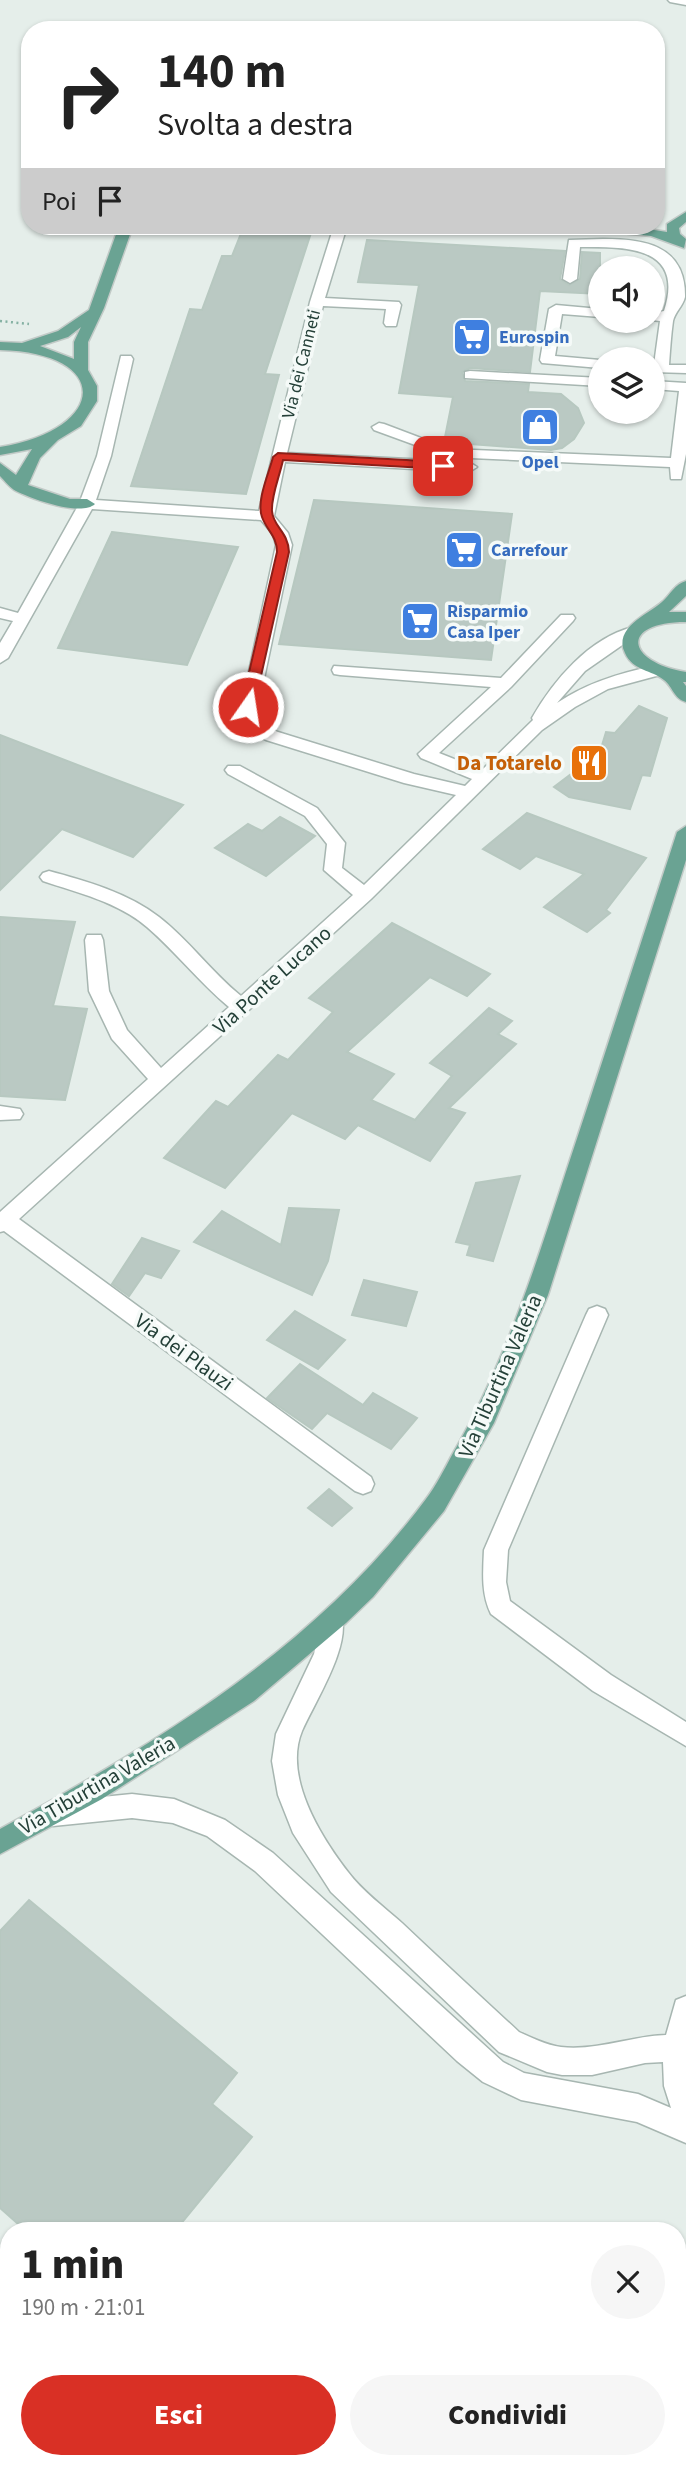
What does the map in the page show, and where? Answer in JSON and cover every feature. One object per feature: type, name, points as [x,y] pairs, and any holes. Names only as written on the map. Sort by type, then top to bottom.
[{"type":"main road","points":[[665,223],[682,218]]},
{"type":"main road","points":[[682,218],[672,232],[682,242]]},
{"type":"main road","points":[[81,371],[80,342],[97,308],[123,235]]},
{"type":"main road","points":[[661,235],[682,242]]},
{"type":"main road","points":[[24,347],[63,334],[76,327],[97,308]]},
{"type":"main road","points":[[0,346],[24,347],[63,358],[81,371],[89,385],[90,401],[81,416],[38,449],[29,462],[20,487]]},
{"type":"main road","points":[[0,451],[42,442],[65,430]]},
{"type":"main road","points":[[0,468],[20,487],[68,504],[87,504]]},
{"type":"main road","points":[[686,586],[669,605],[639,627],[629,640],[634,658],[670,675],[686,697]]},
{"type":"main road","points":[[639,627],[659,617],[686,617]]},
{"type":"main road","name":"Via Tiburtina Valeria","points":[[0,1842],[93,1791],[226,1707],[332,1620],[372,1582],[436,1504],[463,1460],[500,1384],[552,1254],[686,832]]},
{"type":"street","points":[[674,0],[686,2]]},
{"type":"street","name":"Via dei Canneti","points":[[266,516],[317,302],[337,235]]},
{"type":"street","points":[[570,279],[574,243],[636,245],[660,249],[673,260],[681,279],[677,301],[665,316]]},
{"type":"street","points":[[317,302],[394,305],[391,323]]},
{"type":"street","points":[[588,312],[556,309],[547,360],[588,363]]},
{"type":"street","points":[[665,321],[686,327]]},
{"type":"street","points":[[0,657],[87,504],[104,456],[126,359]]},
{"type":"street","points":[[665,368],[686,369]]},
{"type":"street","points":[[470,375],[588,381]]},
{"type":"street","points":[[379,427],[448,453],[677,470],[686,389],[665,386]]},
{"type":"street","points":[[278,457],[543,471]]},
{"type":"street","points":[[87,504],[266,516],[280,533],[284,545],[248,707],[247,718],[250,724],[272,736],[386,772],[471,793]]},
{"type":"street","points":[[0,613],[23,619]]},
{"type":"street","points":[[486,778],[427,754],[505,683],[567,618]]},
{"type":"street","name":"Via Ponte Lucano","points":[[536,726],[549,703],[580,668],[607,645],[639,627]]},
{"type":"street","points":[[340,670],[505,683]]},
{"type":"street","name":"Via Ponte Lucano","points":[[5,1215],[161,1081],[365,895],[536,726],[569,703],[602,685],[624,677],[670,675]]},
{"type":"street","points":[[234,770],[311,812],[336,843],[333,870],[365,895]]},
{"type":"street","points":[[49,877],[110,897],[152,921],[216,986],[242,1007]]},
{"type":"street","points":[[94,940],[99,991],[119,1034],[161,1081]]},
{"type":"street","name":"Via dei Plauzi","points":[[5,1215],[363,1484]]},
{"type":"street","points":[[597,1315],[496,1550],[494,1582],[499,1607],[601,1683],[686,1735]]},
{"type":"street","points":[[332,1620],[326,1654],[288,1734],[285,1761],[302,1825],[340,1883],[509,2042],[547,2059],[562,2061],[592,2061],[645,2049],[675,2048]]},
{"type":"street","points":[[51,1814],[132,1806],[174,1811],[216,1828],[264,1862],[493,2072],[521,2086],[638,2108],[686,2129]]},
{"type":"street","points":[[686,2009],[675,2048],[676,2078],[686,2111]]},
{"type":"building","points":[[240,235],[310,236],[265,374],[279,375],[246,494],[131,486],[190,309],[202,310],[222,256],[232,256]]},
{"type":"building","points":[[367,240],[565,251],[560,279],[569,285],[580,279],[582,252],[600,253],[600,256],[588,256],[588,293],[540,291],[530,372],[470,368],[462,372],[465,381],[529,384],[528,392],[561,394],[578,408],[584,423],[574,439],[562,448],[551,450],[444,442],[453,397],[399,393],[419,285],[358,282]]},
{"type":"building","points":[[314,500],[512,514],[491,660],[279,644]]},
{"type":"building","points":[[112,532],[238,547],[187,665],[58,648]]},
{"type":"building","points":[[639,706],[667,718],[650,776],[642,775],[630,809],[569,797],[554,787],[600,752],[606,732],[615,733]]},
{"type":"building","points":[[0,735],[183,805],[133,857],[62,829],[0,890]]},
{"type":"building","points":[[527,813],[646,858],[606,910],[610,913],[587,932],[544,907],[584,874],[536,856],[520,869],[483,849]]},
{"type":"building","points":[[280,817],[315,836],[266,876],[215,848],[248,824],[262,831]]},
{"type":"building","points":[[0,917],[75,922],[53,1006],[87,1009],[65,1100],[0,1096]]},
{"type":"building","points":[[392,923],[490,974],[467,996],[430,977],[347,1052],[394,1074],[371,1100],[415,1120],[452,1076],[430,1063],[489,1008],[512,1021],[498,1034],[516,1044],[449,1108],[465,1113],[430,1161],[358,1125],[345,1139],[292,1113],[225,1188],[164,1158],[216,1101],[228,1107],[278,1055],[288,1060],[333,1012],[309,998]]},
{"type":"building","points":[[520,1176],[493,1261],[467,1255],[470,1245],[456,1242],[476,1183]]},
{"type":"building","points":[[289,1208],[339,1210],[328,1261],[312,1295],[194,1242],[222,1211],[281,1245]]},
{"type":"building","points":[[142,1238],[179,1251],[161,1278],[145,1273],[129,1296],[112,1284]]},
{"type":"building","points":[[364,1280],[417,1292],[406,1326],[352,1315]]},
{"type":"building","points":[[295,1311],[345,1340],[318,1369],[267,1340]]},
{"type":"building","points":[[300,1364],[363,1405],[373,1393],[417,1418],[391,1449],[327,1413],[312,1429],[267,1398]]},
{"type":"building","points":[[329,1489],[352,1508],[332,1526],[308,1508]]},
{"type":"building","points":[[29,1900],[237,2073],[212,2104],[252,2137],[182,2222],[16,2222],[0,2208],[0,1931]]},
{"type":"place","name":"Eurospin","points":[[472,337]]},
{"type":"place","name":"Opel","points":[[540,427]]},
{"type":"place","name":"Carrefour","points":[[464,550]]},
{"type":"place","name":"Risparmio Casa Iper","points":[[420,621]]},
{"type":"place","name":"Da Totarelo","points":[[589,763]]},
{"type":"route","points":[[248,707],[284,545],[280,533],[266,516],[278,457],[443,466]]}]
